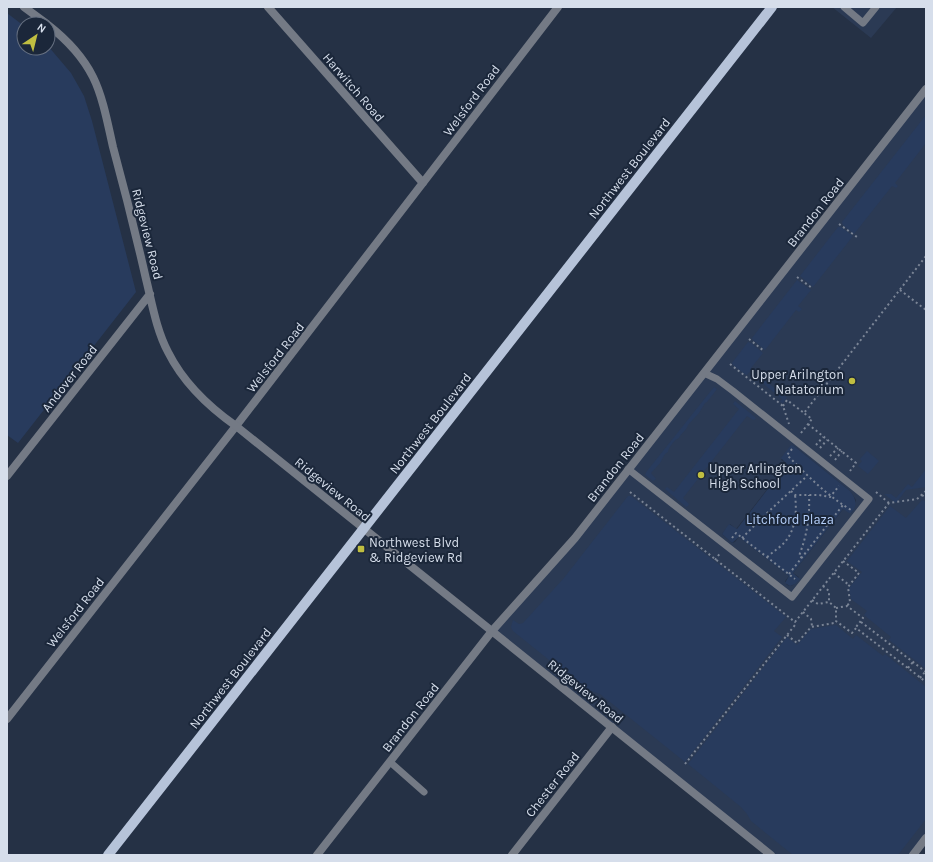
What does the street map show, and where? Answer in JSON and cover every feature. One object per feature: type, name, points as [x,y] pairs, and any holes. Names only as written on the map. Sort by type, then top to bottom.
[{"type":"main road","name":"Northwest Boulevard","points":[[108,855],[772,7]]},
{"type":"street","name":"Ridgeview Road","points":[[24,7],[37,16]]},
{"type":"street","name":"Harwitch Road","points":[[268,7],[423,183]]},
{"type":"street","name":"Welsford Road","points":[[7,719],[236,426],[558,7]]},
{"type":"street","name":"Ridgeview Road","points":[[56,31],[83,61],[93,78],[104,110],[156,319],[173,362],[199,395],[219,414],[236,426],[612,727],[767,854]]},
{"type":"street","name":"Brandon Road","points":[[317,855],[492,631],[575,538],[926,89]]},
{"type":"street","name":"Andover Road","points":[[7,476],[150,294]]},
{"type":"street","name":"Chester Road","points":[[512,855],[612,727]]},
{"type":"street","points":[[913,855],[926,838]]},
{"type":"lane","points":[[844,7],[863,23],[876,7]]},
{"type":"lane","points":[[628,469],[792,597],[858,514],[869,499],[733,391],[717,379],[704,373]]},
{"type":"lane","points":[[390,762],[424,792]]},
{"type":"path","points":[[839,224],[857,237]]},
{"type":"path","points":[[804,413],[926,256]]},
{"type":"path","points":[[797,277],[812,288]]},
{"type":"path","points":[[900,290],[926,310]]},
{"type":"path","points":[[749,339],[764,351]]},
{"type":"path","points":[[730,364],[782,406],[790,424]]},
{"type":"path","points":[[782,406],[787,400],[812,419],[801,433],[802,434]]},
{"type":"path","points":[[808,424],[856,463],[850,471],[845,468]]},
{"type":"path","points":[[816,445],[823,437]]},
{"type":"path","points":[[812,442],[820,448],[827,440]]},
{"type":"path","points":[[794,446],[787,455],[830,497],[858,514]]},
{"type":"path","points":[[830,456],[838,448]]},
{"type":"path","points":[[835,460],[842,451]]},
{"type":"path","points":[[825,452],[840,464]]},
{"type":"path","points":[[742,538],[807,476]]},
{"type":"path","points":[[830,497],[841,483]]},
{"type":"path","points":[[872,489],[889,503]]},
{"type":"path","points":[[767,557],[782,546],[790,534],[796,516],[795,495],[791,491]]},
{"type":"path","points":[[685,764],[889,503],[917,499],[926,491]]},
{"type":"path","points":[[630,492],[795,622]]},
{"type":"path","points":[[795,495],[830,497]]},
{"type":"path","points":[[802,558],[799,556],[805,541],[809,519],[809,495]]},
{"type":"path","points":[[922,495],[926,498]]},
{"type":"path","points":[[790,574],[843,505]]},
{"type":"path","points":[[730,541],[736,533],[802,584]]},
{"type":"path","points":[[715,560],[722,552]]},
{"type":"path","points":[[843,561],[859,573],[848,587],[850,602],[847,606]]},
{"type":"path","points":[[834,573],[849,585]]},
{"type":"path","points":[[823,586],[829,591],[829,602],[836,608],[836,621]]},
{"type":"path","points":[[812,600],[818,604],[829,602]]},
{"type":"path","points":[[836,608],[847,606],[863,618],[852,633],[836,621]]},
{"type":"path","points":[[803,612],[811,619],[812,626]]},
{"type":"path","points":[[787,635],[797,643],[812,626],[834,623],[836,621]]},
{"type":"path","points":[[861,622],[926,672],[920,678]]},
{"type":"path","points":[[856,628],[926,682]]},
{"type":"path","points":[[908,668],[912,662]]},
{"type":"shaded area","points":[[832,7],[897,7],[871,38]]},
{"type":"shaded area","name":"Upper Arlington High School","points":[[926,89],[926,838],[913,855],[771,855],[492,631],[575,538]],"holes":[[[794,446],[850,491],[856,500],[852,512],[850,513],[844,508],[793,573],[799,577],[793,585],[787,585],[785,581],[789,576],[739,537],[732,543],[722,534],[730,524],[736,529],[787,464],[781,460]]]},
{"type":"green space","points":[[7,13],[16,20],[16,56],[56,55],[71,73],[84,96],[92,121],[136,292],[18,443],[7,435]]},
{"type":"green space","points":[[926,115],[926,143],[895,183],[898,186],[896,188],[892,186],[854,234],[843,225],[842,222]]},
{"type":"green space","points":[[838,227],[841,227],[853,236],[813,287],[800,276]]},
{"type":"green space","points":[[797,280],[811,290],[798,306],[802,309],[799,312],[796,310],[765,350],[752,338]]},
{"type":"green space","points":[[748,342],[763,353],[746,375],[732,363]]},
{"type":"green space","points":[[754,372],[787,397],[783,403],[780,402],[782,399],[755,377],[751,379]]},
{"type":"green space","points":[[714,387],[717,389],[679,438],[675,440],[660,463],[651,473],[656,479],[653,481],[645,475],[647,471]]},
{"type":"green space","points":[[735,401],[756,419],[753,420],[747,416],[683,498],[689,504],[686,507],[665,489],[667,487],[674,492],[739,409],[733,404]]},
{"type":"green space","name":"Litchford Plaza","points":[[791,445],[850,491],[854,496],[855,508],[851,513],[843,509],[793,573],[800,579],[795,584],[790,586],[785,583],[789,576],[739,537],[732,543],[722,534],[729,524],[737,529],[787,464],[781,458]]},
{"type":"green space","points":[[867,451],[879,461],[868,474],[858,466],[862,461],[860,459]]},
{"type":"green space","points":[[926,469],[926,487],[906,490],[896,503],[884,494],[891,494],[896,498],[908,484],[912,487]]},
{"type":"green space","points":[[628,496],[631,496],[786,617],[774,631],[782,637],[685,762],[600,694],[584,688],[513,631],[511,627],[513,620],[519,624],[523,623],[564,578]]},
{"type":"green space","points":[[922,500],[926,501],[926,669],[889,640],[891,637],[864,615],[867,611],[851,599],[849,588],[862,572],[847,561],[890,506],[906,518]]},
{"type":"green space","points":[[836,625],[853,639],[856,635],[883,656],[885,654],[926,687],[926,819],[898,855],[793,855],[751,821],[741,807],[688,764],[787,637],[797,645],[811,629]]},
{"type":"place","name":"Upper Arilngton Natatorium","points":[[852,381]]},
{"type":"place","name":"Upper Arlington High School","points":[[701,475]]},
{"type":"place","name":"Northwest Blvd & Ridgeview Rd","points":[[361,549]]}]
